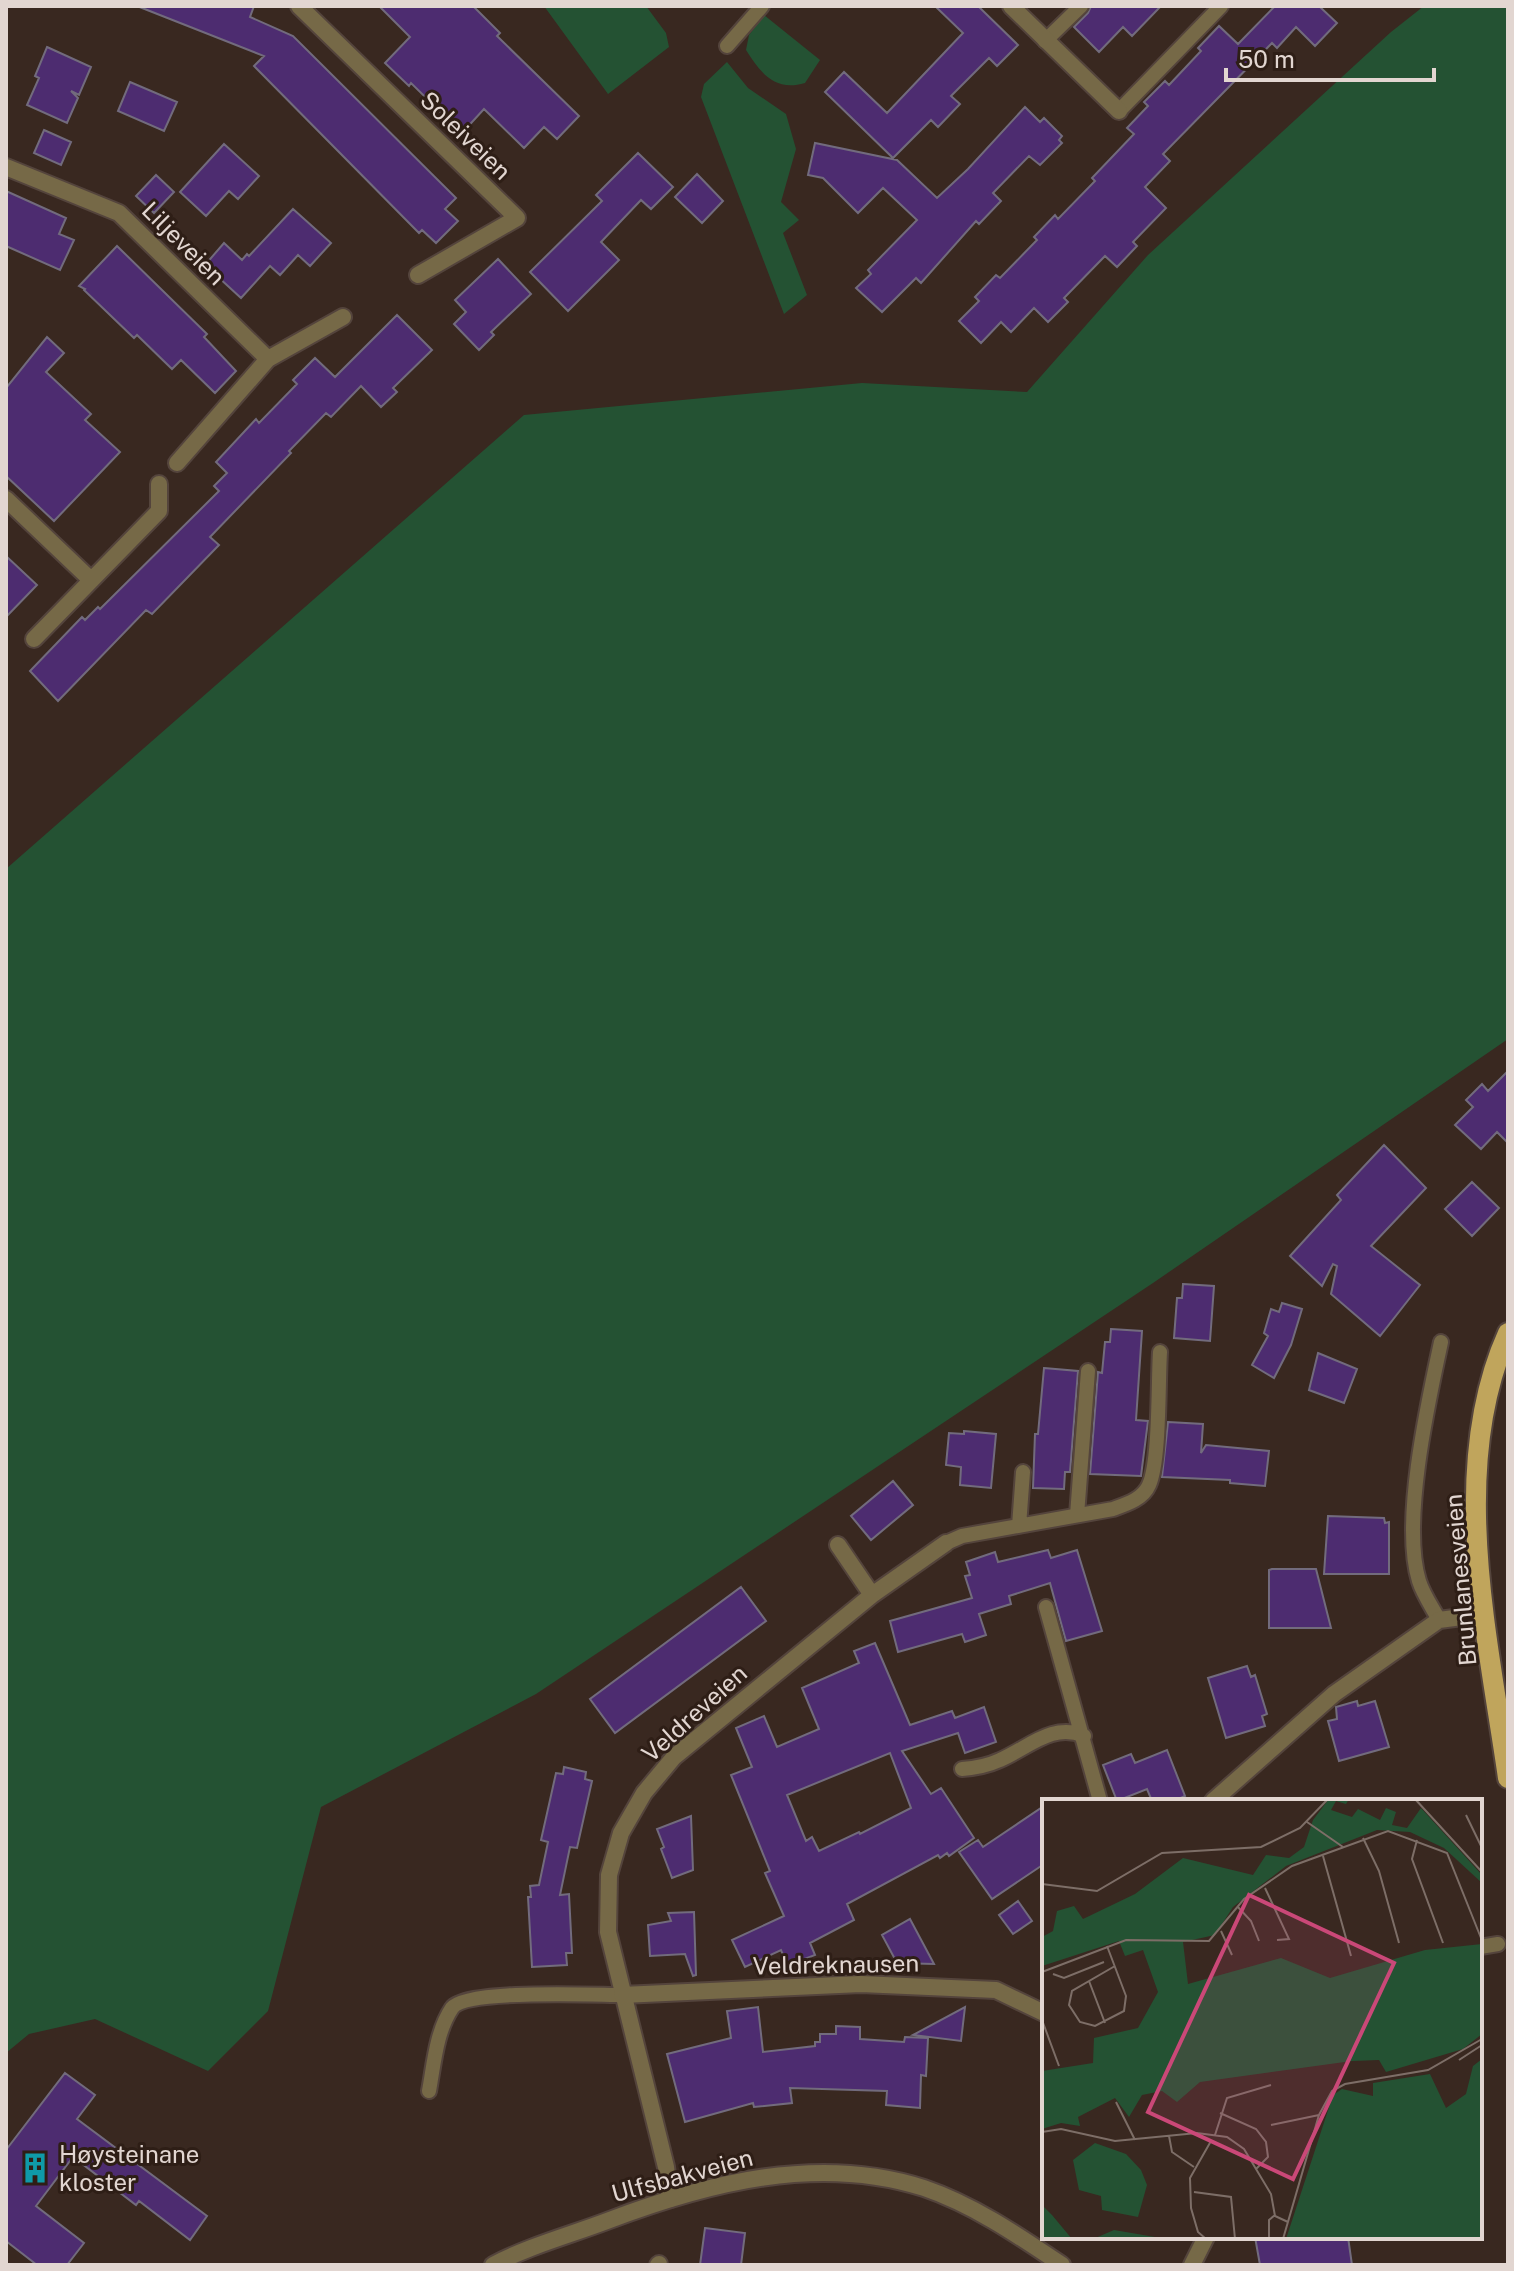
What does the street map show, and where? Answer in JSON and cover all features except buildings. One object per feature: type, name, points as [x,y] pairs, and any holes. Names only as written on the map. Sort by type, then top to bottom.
[{"type":"main road","name":"Brunlanesveien","points":[[1508,1333],[1490,1379],[1479,1441],[1477,1511],[1485,1614],[1508,1778]]},
{"type":"street","name":"Soleiveien","points":[[299,6],[517,218],[418,275]]},
{"type":"street","points":[[1011,6],[1119,111]]},
{"type":"street","name":"Liljeveien","points":[[6,167],[119,213],[268,359]]},
{"type":"street","points":[[177,463],[268,359],[343,317]]},
{"type":"street","points":[[34,639],[159,511],[159,484]]},
{"type":"street","points":[[6,499],[91,580]]},
{"type":"street","name":"Veldreveien","points":[[670,2199],[666,2167],[608,1932],[609,1875],[621,1833],[644,1793],[674,1757],[872,1595],[946,1543]]},
{"type":"street","points":[[838,1545],[872,1595]]},
{"type":"street","points":[[1215,1799],[1334,1694],[1439,1620],[1485,1614]]},
{"type":"street","name":"Veldreknausen","points":[[622,1995],[861,1984],[996,1990],[1042,2012]]},
{"type":"street","name":"Ulfsbakveien","points":[[493,2265],[670,2199],[715,2186],[777,2174],[826,2173],[878,2178],[922,2188],[968,2206],[1062,2265]]},
{"type":"street","points":[[1192,2265],[1205,2239]]},
{"type":"lane","points":[[727,46],[762,6]]},
{"type":"lane","points":[[1045,41],[1081,6]]},
{"type":"lane","points":[[1119,111],[1221,6]]},
{"type":"lane","points":[[1439,1620],[1419,1582],[1413,1540],[1426,1411],[1441,1342]]},
{"type":"lane","points":[[946,1543],[962,1536],[1128,1504],[1144,1493],[1150,1484],[1154,1461],[1160,1352]]},
{"type":"lane","points":[[1077,1515],[1088,1371]]},
{"type":"lane","points":[[1019,1526],[1023,1472]]},
{"type":"lane","points":[[1046,1607],[1100,1799]]},
{"type":"lane","points":[[962,1769],[984,1767],[1002,1760],[1053,1733],[1073,1732],[1084,1736]]},
{"type":"lane","points":[[1482,1947],[1498,1944]]},
{"type":"lane","points":[[429,2091],[440,2033],[453,2006],[464,1999],[622,1995]]},
{"type":"green space","points":[[544,6],[646,6],[666,33],[669,47],[608,94]]},
{"type":"green space","points":[[1424,6],[1508,6],[1508,1039],[1153,1283],[536,1694],[321,1807],[268,2011],[208,2071],[95,2019],[29,2034],[6,2053],[6,869],[524,415],[862,383],[1027,392],[1148,255],[1391,32]]},
{"type":"green space","points":[[764,15],[820,60],[805,83],[777,83],[763,73],[746,50],[749,35]]},
{"type":"green space","points":[[727,62],[748,88],[786,114],[796,149],[781,202],[799,220],[783,233],[807,295],[784,314],[701,97],[704,84]]},
{"type":"place","name":"Høysteinane kloster","points":[[35,2168]]}]
